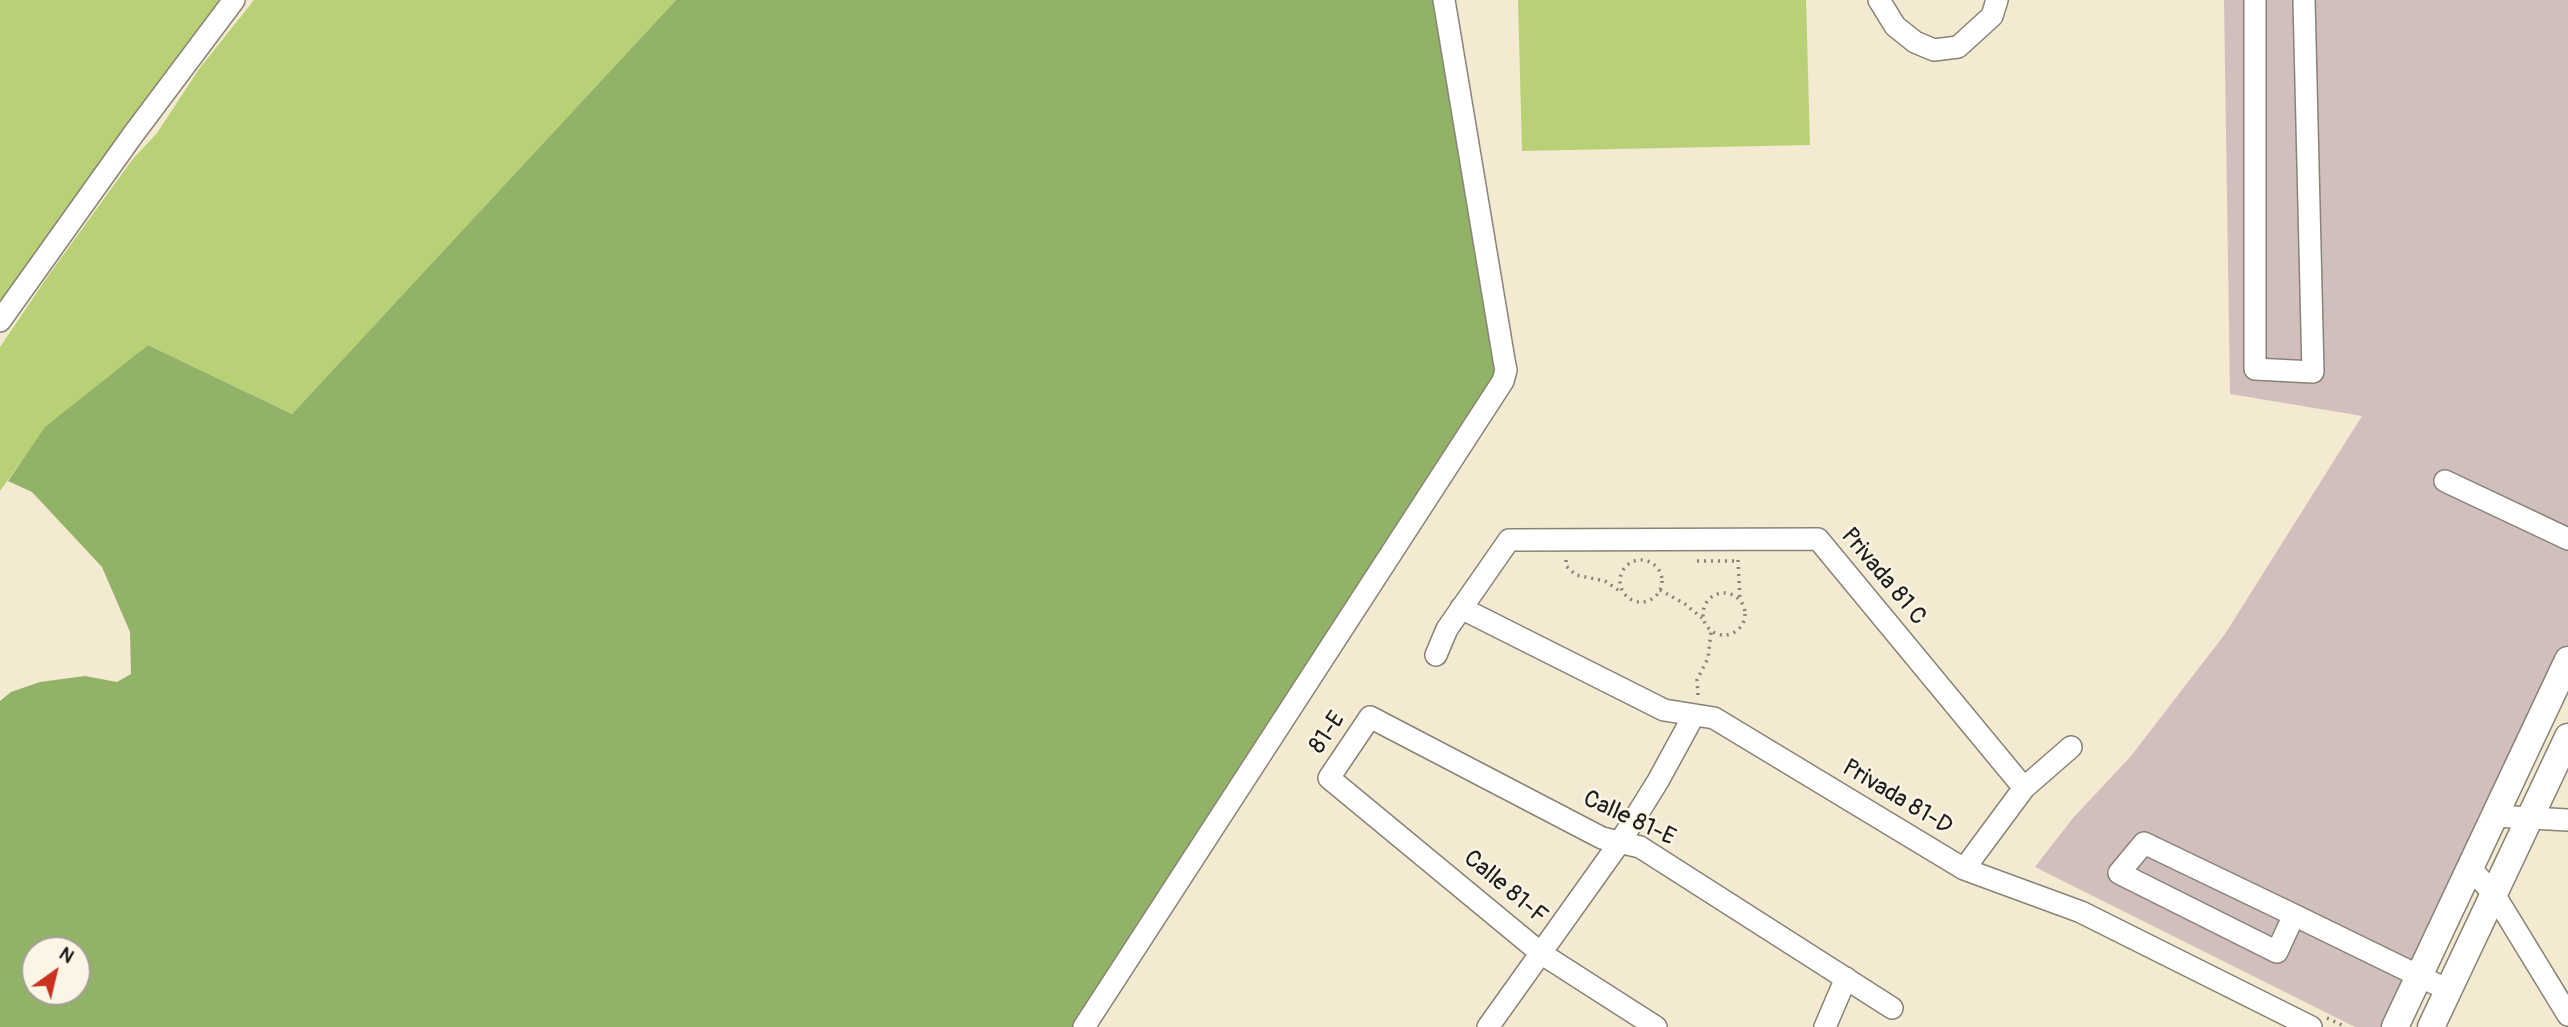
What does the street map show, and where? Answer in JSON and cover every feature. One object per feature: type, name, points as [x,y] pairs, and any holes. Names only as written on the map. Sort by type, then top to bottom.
[{"type":"main road","points":[[2395,1027],[2568,660]]},
{"type":"main road","points":[[2431,1027],[2568,737]]},
{"type":"street","points":[[0,321],[132,136],[234,0]]},
{"type":"street","points":[[1084,1027],[1503,381],[1506,370],[1444,0]]},
{"type":"street","points":[[1879,0],[1895,26],[1915,42],[1934,50],[1958,47],[1992,16],[1997,0]]},
{"type":"street","points":[[2255,0],[2255,369],[2313,372],[2304,0]]},
{"type":"street","points":[[2445,481],[2568,539]]},
{"type":"street","name":"Privada 81 C","points":[[1461,608],[1509,540],[1818,539],[2024,789]]},
{"type":"street","points":[[1436,655],[1447,629],[1461,608]]},
{"type":"street","name":"Privada 81-D","points":[[1461,608],[1664,710],[1696,705],[1964,869],[2081,912],[2311,1027]]},
{"type":"street","points":[[1488,1027],[1620,842],[1658,781],[1696,705]]},
{"type":"street","name":"Calle 81-E","points":[[1370,717],[1594,833],[1640,847],[1892,1008]]},
{"type":"street","name":"81-E","points":[[1329,778],[1370,717]]},
{"type":"street","points":[[1964,869],[2024,789],[2071,747]]},
{"type":"street","name":"Calle 81-F","points":[[1329,778],[1542,954],[1656,1027]]},
{"type":"street","points":[[2496,816],[2568,820]]},
{"type":"street","points":[[2294,915],[2277,952],[2119,873],[2144,843],[2294,915],[2448,990]]},
{"type":"street","points":[[2469,867],[2494,894],[2568,1015]]},
{"type":"street","points":[[1825,1027],[1846,978]]},
{"type":"path","points":[[1566,551],[1566,566],[1570,571],[1576,575],[1605,581],[1629,598],[1642,603],[1654,598],[1660,590],[1662,580],[1658,568],[1652,563],[1639,560],[1632,562],[1622,573],[1621,587],[1624,593]]},
{"type":"path","points":[[1738,551],[1740,601]]},
{"type":"path","points":[[1660,590],[1685,604],[1703,620],[1711,632],[1709,658],[1697,680],[1696,705]]},
{"type":"path","points":[[1703,620],[1704,606],[1714,596],[1728,594],[1740,601],[1744,607],[1744,620],[1737,632],[1724,636],[1711,632]]},
{"type":"shaded area","points":[[2224,0],[2568,0],[2568,650],[2392,1027],[2355,1027],[2035,867],[2073,818],[2131,756],[2225,634],[2362,416],[2230,394]]},
{"type":"green space","points":[[0,0],[230,0],[147,97],[0,313]]},
{"type":"green space","points":[[254,0],[676,0],[292,414],[148,345],[46,427],[0,491],[0,347],[132,160],[157,133],[199,69]]},
{"type":"green space","points":[[676,0],[1441,0],[1504,371],[1081,1027],[0,1027],[0,701],[11,692],[40,682],[85,676],[117,682],[131,674],[130,632],[102,567],[32,492],[8,481],[45,427],[148,345],[292,414]]},
{"type":"green space","points":[[1518,0],[1806,0],[1810,145],[1522,151]]}]
